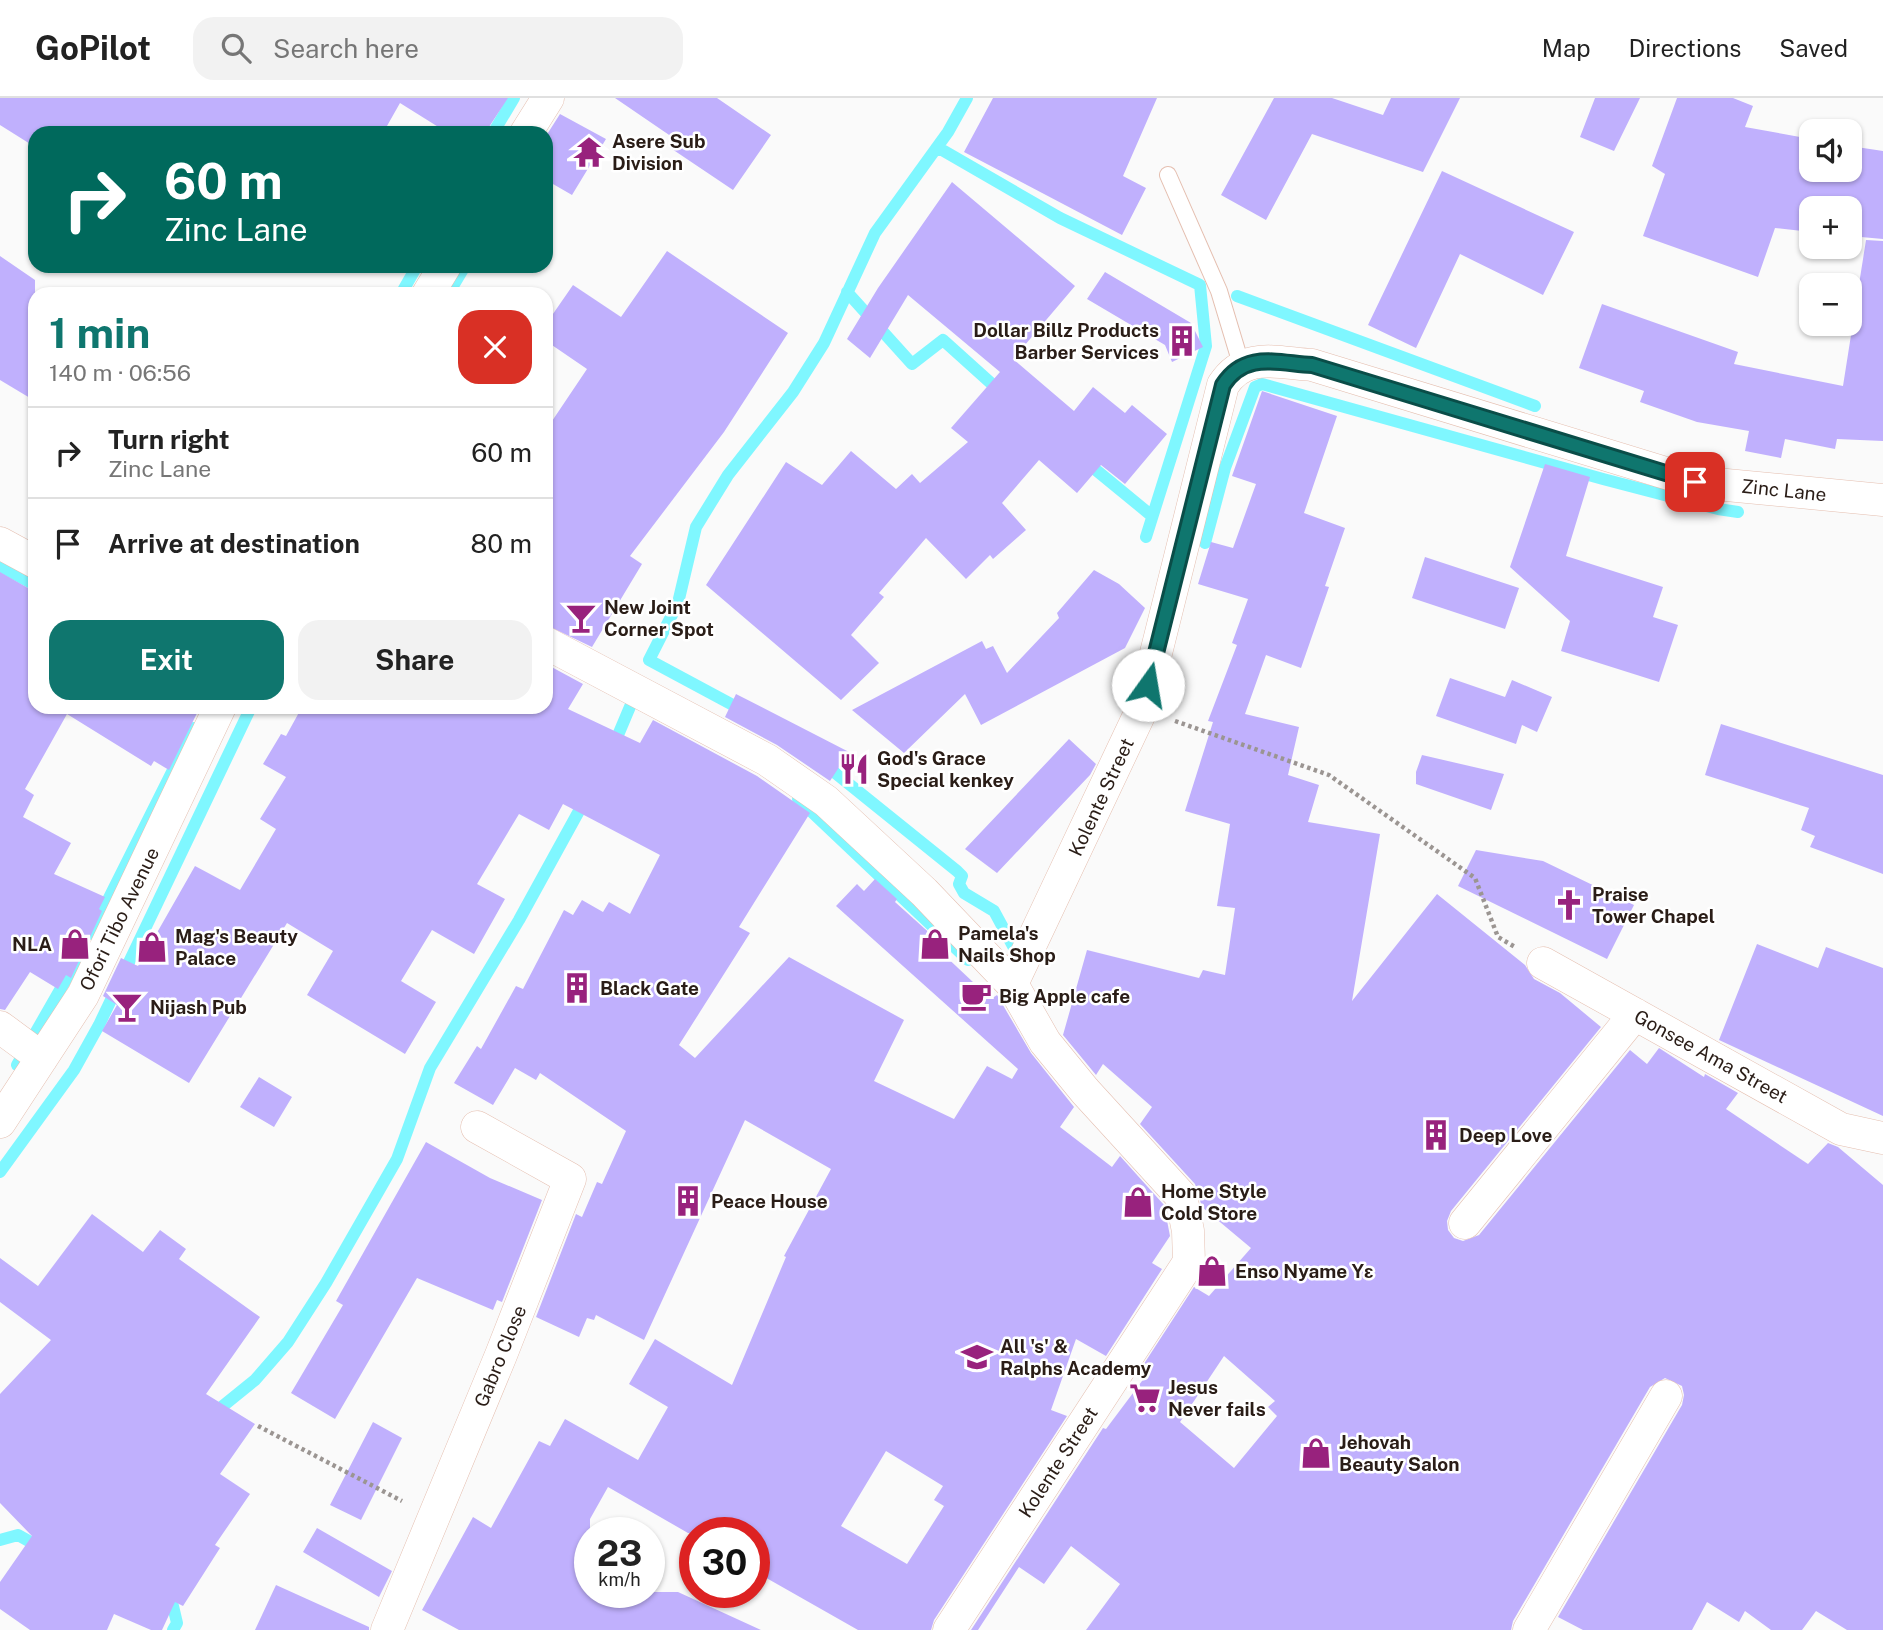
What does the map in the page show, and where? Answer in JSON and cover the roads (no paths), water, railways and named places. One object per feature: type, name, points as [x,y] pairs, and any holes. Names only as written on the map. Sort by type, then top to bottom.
[{"type":"street","points":[[530,126],[548,98]]},
{"type":"street","name":"Zinc Lane","points":[[1241,365],[1252,361],[1312,365],[1695,482],[1883,500]]},
{"type":"street","name":"Kolente Street","points":[[1012,984],[1142,709],[1223,385],[1241,365]]},
{"type":"street","points":[[0,543],[28,558]]},
{"type":"street","name":"Kolente Street","points":[[553,647],[767,760],[826,801],[924,892],[1012,984],[1045,1042],[1085,1091],[1181,1196],[1188,1231],[1189,1262],[949,1630]]},
{"type":"street","name":"Ofori Tibo Avenue","points":[[0,1122],[83,995],[217,714]]},
{"type":"street","name":"Gonsee Ama Street","points":[[1543,963],[1841,1129],[1883,1138]]},
{"type":"street","points":[[1465,1223],[1635,1014]]},
{"type":"street","points":[[0,1027],[42,1058]]},
{"type":"street","name":"Gabro Close","points":[[387,1630],[570,1179],[477,1127]]},
{"type":"street","points":[[1530,1630],[1666,1396]]},
{"type":"lane","points":[[1168,175],[1219,291],[1241,365]]},
{"type":"waterway","points":[[497,126],[514,98]]},
{"type":"waterway","points":[[744,711],[649,660],[678,603],[696,527],[728,475],[793,392],[824,343],[875,233],[948,132],[967,98]]},
{"type":"waterway","points":[[937,147],[1060,218],[1200,285],[1206,346],[1146,537]]},
{"type":"waterway","points":[[405,287],[413,273]]},
{"type":"waterway","points":[[453,286],[461,273]]},
{"type":"waterway","points":[[847,292],[912,364],[943,340],[1003,394]]},
{"type":"waterway","points":[[1237,296],[1535,406]]},
{"type":"waterway","points":[[1205,543],[1225,468],[1255,387],[1262,384],[1603,479],[1738,512]]},
{"type":"waterway","points":[[1085,461],[1152,516]]},
{"type":"waterway","points":[[0,566],[28,581]]},
{"type":"waterway","points":[[613,747],[632,702]]},
{"type":"waterway","points":[[0,1172],[74,1070],[99,1025],[248,714]]},
{"type":"waterway","points":[[91,934],[194,728]]},
{"type":"waterway","points":[[823,763],[957,871],[962,876],[959,884],[964,893],[994,911],[1021,961]]},
{"type":"waterway","points":[[798,799],[968,960]]},
{"type":"waterway","points":[[213,1414],[255,1380],[288,1342],[326,1283],[397,1159],[430,1068],[519,920],[585,800]]},
{"type":"waterway","points":[[17,1065],[76,962]]},
{"type":"waterway","points":[[0,1540],[18,1535],[43,1549]]},
{"type":"waterway","points":[[160,1597],[173,1606],[177,1623],[173,1630]]},
{"type":"place","name":"Asere Sub Division","points":[[589,152]]},
{"type":"place","name":"Dollar Billz Products Barber Services","points":[[1182,341]]},
{"type":"place","name":"New Joint Corner Spot","points":[[581,618]]},
{"type":"place","name":"God's Grace Special kenkey","points":[[854,769]]},
{"type":"place","name":"Praise Tower Chapel","points":[[1569,905]]},
{"type":"place","name":"NLA","points":[[75,944]]},
{"type":"place","name":"Pamela's Nails Shop","points":[[935,944]]},
{"type":"place","name":"Mag's Beauty Palace","points":[[152,947]]},
{"type":"place","name":"Black Gate","points":[[577,988]]},
{"type":"place","name":"Big Apple cafe","points":[[976,996]]},
{"type":"place","name":"Nijash Pub","points":[[127,1007]]},
{"type":"place","name":"Deep Love","points":[[1436,1135]]},
{"type":"place","name":"Peace House","points":[[688,1201]]},
{"type":"place","name":"Home Style Cold Store","points":[[1138,1202]]},
{"type":"place","name":"Enso Nyame Yɛ","points":[[1212,1271]]},
{"type":"place","name":"All 's' & Ralphs Academy","points":[[977,1357]]},
{"type":"place","name":"Jesus Never fails","points":[[1145,1398]]},
{"type":"place","name":"Jehovah Beauty Salon","points":[[1316,1453]]}]
